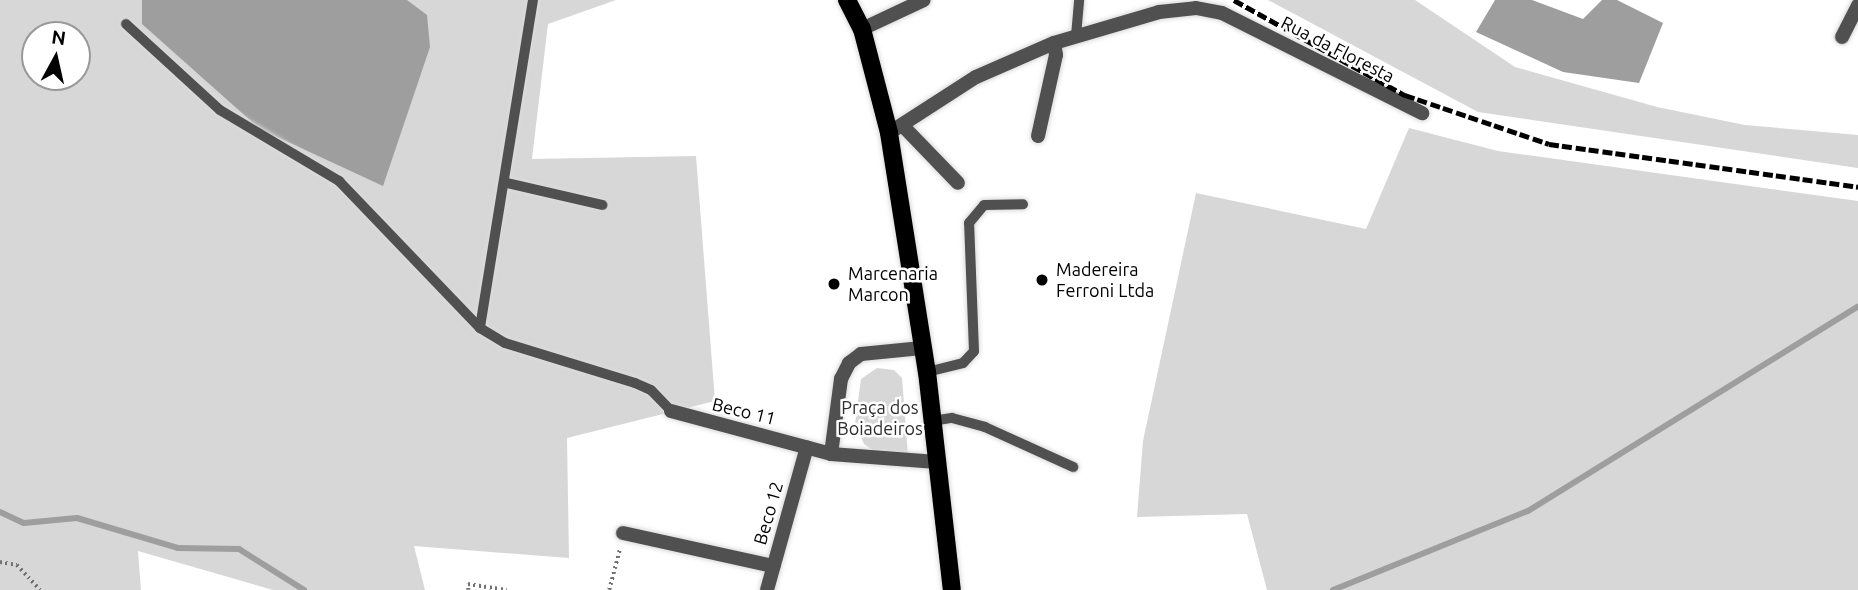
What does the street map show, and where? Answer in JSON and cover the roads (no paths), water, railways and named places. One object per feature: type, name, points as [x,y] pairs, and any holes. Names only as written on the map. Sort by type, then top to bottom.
[{"type":"main road","points":[[847,0],[862,29],[896,130],[952,590]]},
{"type":"street","points":[[862,29],[924,0]]},
{"type":"street","points":[[1842,37],[1858,5]]},
{"type":"street","name":"Rua da Floresta","points":[[896,130],[976,77],[1054,43],[1159,12],[1196,8],[1223,13],[1422,113]]},
{"type":"street","points":[[1038,136],[1055,65],[1054,43]]},
{"type":"street","points":[[896,130],[958,183]]},
{"type":"street","points":[[831,454],[841,379],[849,363],[861,354],[922,348]]},
{"type":"street","name":"Beco 11","points":[[671,411],[831,454],[937,462]]},
{"type":"street","name":"Beco 12","points":[[767,590],[807,447]]},
{"type":"street","points":[[623,533],[773,566]]},
{"type":"lane","points":[[480,328],[507,183],[533,0]]},
{"type":"lane","points":[[1076,36],[1079,0]]},
{"type":"lane","points":[[126,24],[220,110],[339,181],[480,328],[505,343],[643,386],[671,411]]},
{"type":"lane","points":[[507,183],[602,205]]},
{"type":"lane","points":[[927,372],[963,363],[974,351],[969,223],[984,205],[1023,204]]},
{"type":"lane","points":[[932,421],[952,418],[985,427],[1073,467]]},
{"type":"waterway","points":[[1333,590],[1528,511],[1858,306]]},
{"type":"waterway","points":[[0,512],[24,523],[77,518],[178,548],[239,549],[304,590]]},
{"type":"railway","points":[[1234,0],[1405,95],[1549,144],[1858,187]]},
{"type":"place","name":"Madereira Ferroni Ltda","points":[[1042,280]]},
{"type":"place","name":"Marcenaria Marcon","points":[[834,284]]},
{"type":"park label","name":"Praça dos Boiadeiros","points":[[880,418]]}]
